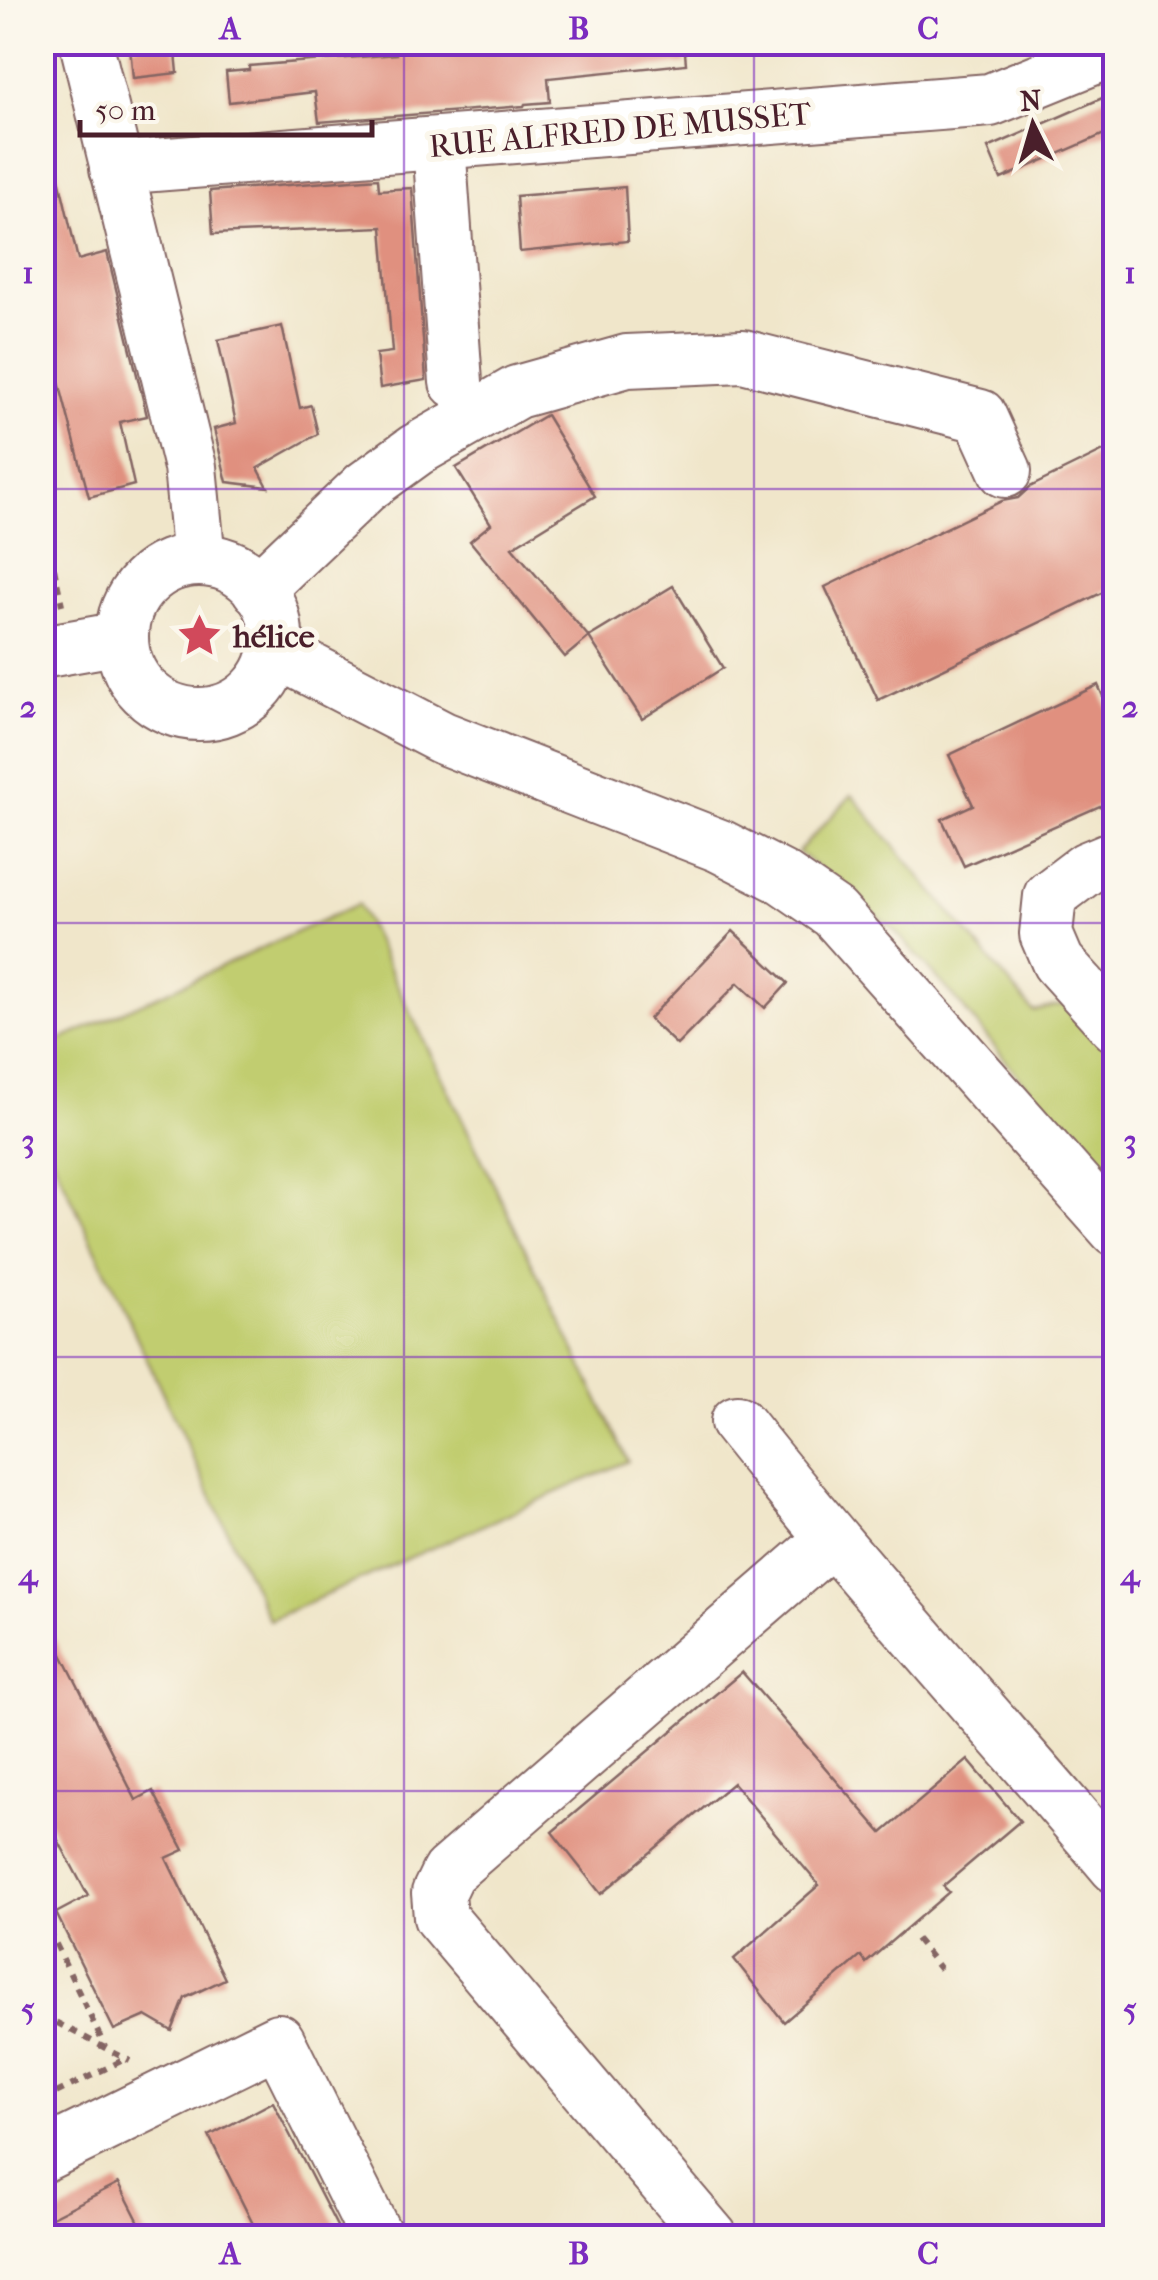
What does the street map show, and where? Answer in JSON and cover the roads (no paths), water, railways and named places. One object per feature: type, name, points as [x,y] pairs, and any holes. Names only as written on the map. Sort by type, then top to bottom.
[{"type":"street","points":[[86,42],[190,467],[199,560]]},
{"type":"street","name":"RUE ALFRED DE MUSSET","points":[[116,168],[990,100],[1116,50]]},
{"type":"street","points":[[439,144],[456,382]]},
{"type":"street","points":[[258,588],[366,486],[416,450],[517,392],[627,361],[743,356],[980,416],[1005,471]]},
{"type":"street","points":[[199,560],[224,564],[258,588],[274,618],[276,644],[270,668],[255,690],[234,705],[210,714],[183,712],[159,704],[139,686],[126,664],[124,614],[136,592],[153,575],[175,563],[199,560]]},
{"type":"street","points":[[42,652],[122,638]]},
{"type":"street","points":[[276,644],[302,665],[443,738],[720,846],[783,878],[834,913],[1116,1230]]},
{"type":"street","points":[[234,705],[296,700],[443,738]]},
{"type":"street","points":[[1116,856],[1087,868],[1050,896],[1046,934],[1058,962],[1116,1026]]},
{"type":"street","points":[[738,1422],[831,1540],[1116,1867]]},
{"type":"street","points":[[712,2238],[440,1916],[438,1892],[448,1872],[831,1540]]},
{"type":"street","points":[[42,2156],[278,2040],[377,2238]]},
{"type":"place","name":"hélice","points":[[200,636]]}]
